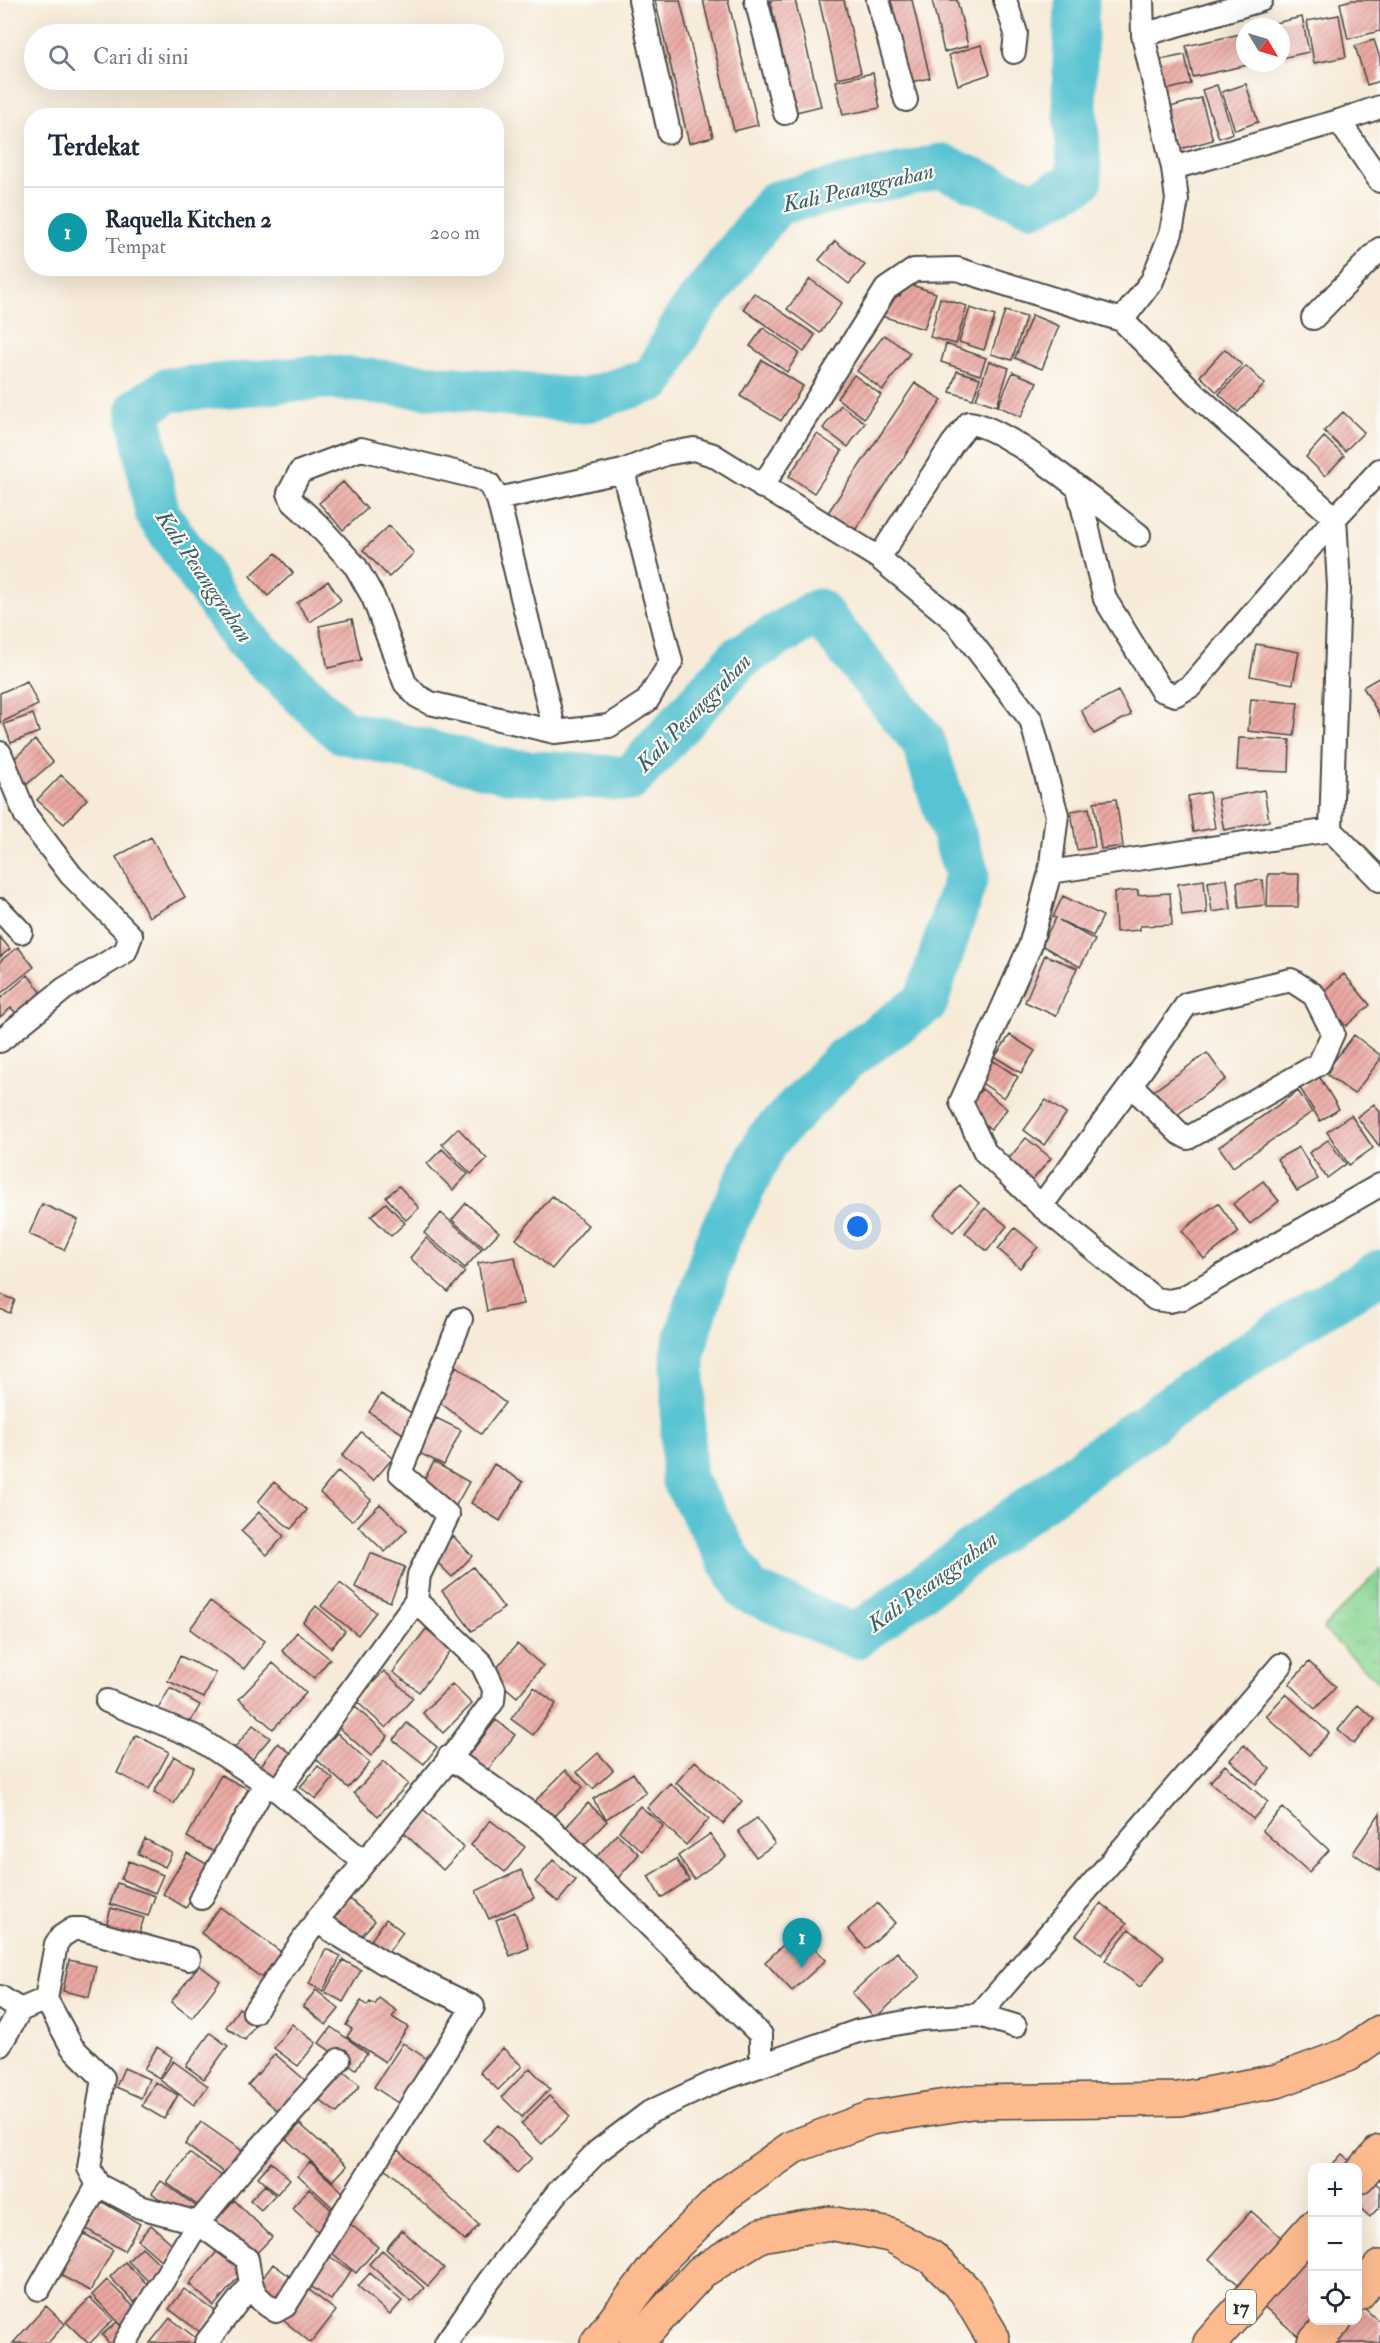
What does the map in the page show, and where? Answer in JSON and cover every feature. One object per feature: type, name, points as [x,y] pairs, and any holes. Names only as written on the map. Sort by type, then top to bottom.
[{"type":"highway","points":[[597,2343],[664,2256],[725,2195],[793,2147],[871,2118],[971,2102],[1179,2099],[1277,2081],[1347,2055],[1380,2032]]},
{"type":"highway","points":[[1362,2172],[1380,2152]]},
{"type":"highway","points":[[636,2343],[701,2272],[761,2235],[830,2223],[890,2235],[931,2257],[966,2290],[991,2334],[993,2343]]},
{"type":"highway","name":"17","points":[[1210,2343],[1308,2233]]},
{"type":"highway","points":[[1362,2289],[1380,2267]]},
{"type":"street","points":[[640,0],[669,132]]},
{"type":"street","points":[[756,0],[785,113]]},
{"type":"street","points":[[878,0],[906,100]]},
{"type":"street","points":[[1005,0],[1016,33],[1014,52]]},
{"type":"street","points":[[1122,320],[1152,281],[1171,233],[1178,200],[1143,35],[1142,0]]},
{"type":"street","points":[[1143,35],[1261,0]]},
{"type":"street","points":[[1173,168],[1340,121],[1380,107]]},
{"type":"street","points":[[1340,121],[1380,181]]},
{"type":"street","points":[[1313,318],[1380,249]]},
{"type":"street","points":[[762,487],[886,289],[914,270],[957,269],[1122,320],[1195,394],[1335,518],[1340,586],[1331,830],[1380,880]]},
{"type":"street","points":[[879,558],[953,443],[969,423],[981,424],[1016,444],[1139,535]]},
{"type":"street","points":[[555,732],[498,499],[489,484],[479,478],[361,449],[300,472],[289,493],[293,502],[317,524],[356,567],[374,597],[405,683],[417,696],[430,703],[555,732],[609,726],[647,701],[671,662],[623,471]]},
{"type":"street","points":[[498,499],[623,471],[665,454],[694,449],[712,455],[879,558],[955,621],[1031,720],[1057,815],[1050,872],[1030,946],[962,1102],[985,1152],[1041,1206],[1155,1299],[1183,1298],[1380,1185]]},
{"type":"street","points":[[1078,488],[1105,599],[1161,690],[1175,695],[1191,686],[1335,518],[1380,470]]},
{"type":"street","points":[[0,753],[26,816],[71,875],[131,936],[125,952],[64,989],[0,1041]]},
{"type":"street","points":[[1050,872],[1331,830]]},
{"type":"street","points":[[0,910],[21,932]]},
{"type":"street","points":[[1041,1206],[1131,1085],[1187,1004],[1291,980],[1314,994],[1333,1033],[1319,1064],[1188,1138],[1179,1133],[1131,1085]]},
{"type":"street","points":[[201,1898],[272,1787],[416,1601],[419,1575],[448,1515],[400,1473],[461,1319]]},
{"type":"street","points":[[254,2012],[316,1921],[493,1701],[494,1689],[482,1664],[416,1601]]},
{"type":"street","points":[[979,2015],[1281,1665]]},
{"type":"street","points":[[107,1701],[196,1737],[272,1787],[364,1862]]},
{"type":"street","points":[[449,1757],[548,1826],[761,2035],[760,2065]]},
{"type":"street","points":[[189,1959],[82,1929],[74,1929],[62,1936],[56,1944],[46,1999],[72,2047],[103,2078],[89,2168],[98,2185],[140,2207],[198,2223],[248,2259],[251,2284],[258,2300],[276,2311],[285,2306],[473,2007],[384,1963],[316,1921]]},
{"type":"street","points":[[0,1997],[20,2010]]},
{"type":"street","points":[[0,2045],[20,2010],[46,1999]]},
{"type":"street","points":[[446,2343],[489,2281],[558,2192],[598,2151],[650,2112],[717,2080],[858,2031],[921,2019],[979,2015],[1016,2026]]},
{"type":"street","points":[[125,2343],[198,2223],[255,2154],[339,2060]]},
{"type":"street","points":[[39,2289],[98,2185]]},
{"type":"street","points":[[206,2343],[251,2284]]},
{"type":"green space","points":[[1380,1569],[1380,1684],[1323,1629]]},
{"type":"building","points":[[655,0],[680,0],[713,137],[689,143]]},
{"type":"building","points":[[703,0],[728,0],[758,125],[734,131]]},
{"type":"building","points":[[770,0],[795,0],[821,106],[796,112]]},
{"type":"building","points":[[819,0],[844,0],[861,73],[837,78]]},
{"type":"building","points":[[887,0],[912,0],[930,78],[906,83]]},
{"type":"building","points":[[932,0],[957,0],[968,46],[944,52]]},
{"type":"building","points":[[1352,0],[1380,0],[1380,31],[1348,39],[1340,3]]},
{"type":"building","points":[[1339,15],[1346,57],[1314,63],[1307,21]]},
{"type":"building","points":[[1302,17],[1309,52],[1290,56],[1290,20]]},
{"type":"building","points":[[1236,35],[1236,68],[1193,77],[1186,46]]},
{"type":"building","points":[[1374,40],[1380,58],[1380,81],[1367,85],[1355,46]]},
{"type":"building","points":[[981,45],[990,74],[958,85],[949,55]]},
{"type":"building","points":[[1185,55],[1191,84],[1161,91],[1154,61]]},
{"type":"building","points":[[873,73],[880,108],[843,115],[836,81]]},
{"type":"building","points":[[1246,84],[1258,122],[1235,130],[1222,92]]},
{"type":"building","points":[[1217,85],[1233,133],[1219,138],[1202,90]]},
{"type":"building","points":[[1201,98],[1213,140],[1176,150],[1164,109]]},
{"type":"building","points":[[835,241],[865,265],[849,284],[819,260]]},
{"type":"building","points":[[810,279],[842,303],[820,333],[787,309]]},
{"type":"building","points":[[905,283],[936,293],[924,329],[878,315],[886,291],[900,296]]},
{"type":"building","points":[[754,293],[815,335],[804,352],[743,309]]},
{"type":"building","points":[[940,298],[967,306],[956,344],[930,337]]},
{"type":"building","points":[[970,308],[995,316],[984,350],[959,342]]},
{"type":"building","points":[[1005,311],[1026,317],[1012,360],[991,354]]},
{"type":"building","points":[[1032,315],[1059,326],[1042,369],[1015,358]]},
{"type":"building","points":[[763,328],[799,353],[787,372],[750,346]]},
{"type":"building","points":[[884,335],[910,353],[883,390],[857,371]]},
{"type":"building","points":[[946,344],[986,358],[980,375],[941,362]]},
{"type":"building","points":[[1225,349],[1242,365],[1217,392],[1200,376]]},
{"type":"building","points":[[762,360],[803,386],[781,421],[740,396]]},
{"type":"building","points":[[989,361],[1009,368],[997,406],[976,399]]},
{"type":"building","points":[[1246,366],[1265,384],[1238,412],[1219,394]]},
{"type":"building","points":[[957,371],[980,378],[973,399],[950,392]]},
{"type":"building","points":[[1013,372],[1037,382],[1021,417],[998,406]]},
{"type":"building","points":[[854,375],[881,395],[864,418],[837,398]]},
{"type":"building","points":[[915,383],[942,400],[852,535],[825,517]]},
{"type":"building","points":[[841,405],[865,423],[848,447],[823,428]]},
{"type":"building","points":[[1343,412],[1364,432],[1345,451],[1324,431]]},
{"type":"building","points":[[817,434],[842,451],[814,493],[789,476]]},
{"type":"building","points":[[1324,437],[1344,456],[1325,476],[1306,457]]},
{"type":"building","points":[[343,482],[367,509],[343,530],[319,503]]},
{"type":"building","points":[[389,526],[414,553],[389,577],[363,550]]},
{"type":"building","points":[[276,553],[293,573],[268,596],[250,576]]},
{"type":"building","points":[[328,581],[341,600],[310,622],[297,603]]},
{"type":"building","points":[[352,619],[361,660],[328,668],[319,626]]},
{"type":"building","points":[[1256,644],[1299,652],[1293,684],[1250,676]]},
{"type":"building","points":[[1380,677],[1380,716],[1363,687]]},
{"type":"building","points":[[27,681],[38,705],[0,723],[0,693]]},
{"type":"building","points":[[1118,691],[1131,715],[1094,734],[1081,710]]},
{"type":"building","points":[[1251,699],[1298,703],[1294,736],[1248,731]]},
{"type":"building","points":[[33,714],[39,732],[11,743],[4,724]]},
{"type":"building","points":[[1239,738],[1290,740],[1289,772],[1237,770]]},
{"type":"building","points":[[35,740],[53,762],[25,786],[7,765]]},
{"type":"building","points":[[61,775],[87,799],[64,824],[37,800]]},
{"type":"building","points":[[1264,790],[1269,821],[1224,830],[1218,799]]},
{"type":"building","points":[[1209,792],[1215,828],[1193,832],[1188,796]]},
{"type":"building","points":[[1116,799],[1123,846],[1101,849],[1094,802]]},
{"type":"building","points":[[1089,808],[1095,847],[1077,850],[1071,811]]},
{"type":"building","points":[[151,837],[185,897],[149,917],[116,857]]},
{"type":"building","points":[[1268,874],[1299,874],[1298,907],[1267,907]]},
{"type":"building","points":[[1227,879],[1231,909],[1212,912],[1208,882]]},
{"type":"building","points":[[1204,880],[1207,913],[1182,916],[1178,884]]},
{"type":"building","points":[[1263,880],[1265,905],[1239,908],[1237,882]]},
{"type":"building","points":[[1138,890],[1138,895],[1170,893],[1172,925],[1140,926],[1140,930],[1116,932],[1114,892]]},
{"type":"building","points":[[1063,896],[1103,916],[1093,936],[1059,920],[1095,940],[1080,967],[1041,945],[1056,918],[1053,917]]},
{"type":"building","points":[[0,937],[10,949],[0,957]]},
{"type":"building","points":[[18,947],[34,967],[0,994],[0,961]]},
{"type":"building","points":[[1045,955],[1077,968],[1056,1016],[1025,1002]]},
{"type":"building","points":[[1344,974],[1370,1005],[1346,1026],[1320,994]]},
{"type":"building","points":[[28,975],[42,993],[16,1013],[11,1008],[0,1017],[0,999]]},
{"type":"building","points":[[1010,1035],[1035,1051],[1021,1073],[995,1057]]},
{"type":"building","points":[[1354,1035],[1380,1055],[1380,1060],[1354,1094],[1325,1073]]},
{"type":"building","points":[[1207,1053],[1226,1079],[1170,1120],[1151,1093]]},
{"type":"building","points":[[992,1060],[1018,1077],[1004,1098],[979,1081]]},
{"type":"building","points":[[1319,1076],[1339,1109],[1320,1121],[1300,1088]]},
{"type":"building","points":[[982,1089],[1007,1109],[991,1129],[965,1109]]},
{"type":"building","points":[[1298,1091],[1312,1112],[1233,1167],[1219,1147]]},
{"type":"building","points":[[1046,1100],[1066,1114],[1044,1145],[1024,1130]]},
{"type":"building","points":[[1374,1104],[1380,1112],[1380,1147],[1357,1117]]},
{"type":"building","points":[[1351,1115],[1373,1148],[1349,1165],[1327,1132]]},
{"type":"building","points":[[458,1128],[487,1159],[471,1174],[442,1144]]},
{"type":"building","points":[[1026,1138],[1051,1158],[1031,1182],[1006,1162]]},
{"type":"building","points":[[1328,1140],[1346,1164],[1327,1178],[1309,1153]]},
{"type":"building","points":[[1299,1147],[1318,1179],[1297,1191],[1277,1159]]},
{"type":"building","points":[[442,1149],[468,1174],[453,1190],[427,1164]]},
{"type":"building","points":[[1263,1181],[1279,1201],[1250,1224],[1233,1204]]},
{"type":"building","points":[[960,1185],[979,1203],[953,1232],[934,1215]]},
{"type":"building","points":[[399,1186],[419,1208],[406,1220],[386,1197]]},
{"type":"building","points":[[552,1196],[588,1225],[552,1269],[516,1239]]},
{"type":"building","points":[[386,1203],[405,1223],[391,1236],[371,1216]]},
{"type":"building","points":[[466,1203],[499,1232],[484,1248],[452,1220]]},
{"type":"building","points":[[1218,1203],[1239,1232],[1204,1259],[1182,1231]]},
{"type":"building","points":[[42,1204],[78,1220],[64,1250],[29,1234]]},
{"type":"building","points":[[985,1208],[1007,1226],[987,1251],[965,1233]]},
{"type":"building","points":[[441,1213],[482,1249],[465,1268],[424,1233]]},
{"type":"building","points":[[1015,1228],[1038,1247],[1020,1268],[998,1249]]},
{"type":"building","points":[[426,1238],[465,1272],[448,1292],[410,1258]]},
{"type":"building","points":[[515,1257],[523,1304],[487,1311],[478,1263]]},
{"type":"building","points":[[0,1294],[15,1300],[10,1313],[0,1309]]},
{"type":"building","points":[[457,1366],[505,1403],[481,1434],[433,1397]]},
{"type":"building","points":[[381,1394],[415,1415],[403,1434],[369,1412]]},
{"type":"building","points":[[436,1418],[461,1430],[444,1465],[419,1453]]},
{"type":"building","points":[[361,1432],[393,1458],[373,1481],[342,1456]]},
{"type":"building","points":[[434,1462],[469,1482],[455,1507],[420,1487]]},
{"type":"building","points":[[494,1464],[523,1482],[500,1521],[471,1503]]},
{"type":"building","points":[[338,1471],[371,1500],[352,1521],[320,1493]]},
{"type":"building","points":[[274,1482],[307,1510],[291,1529],[258,1502]]},
{"type":"building","points":[[380,1504],[407,1530],[385,1552],[358,1526]]},
{"type":"building","points":[[259,1512],[284,1536],[267,1555],[241,1531]]},
{"type":"building","points":[[453,1536],[472,1556],[452,1577],[432,1557]]},
{"type":"building","points":[[370,1553],[405,1567],[390,1602],[355,1587]]},
{"type":"building","points":[[473,1567],[504,1608],[472,1631],[442,1591]]},
{"type":"building","points":[[340,1583],[376,1612],[358,1635],[321,1606]]},
{"type":"building","points":[[210,1601],[265,1641],[244,1669],[190,1629]]},
{"type":"building","points":[[316,1606],[345,1631],[331,1648],[303,1622]]},
{"type":"building","points":[[426,1629],[452,1649],[419,1692],[393,1672]]},
{"type":"building","points":[[297,1632],[330,1659],[314,1678],[282,1651]]},
{"type":"building","points":[[517,1644],[543,1666],[517,1697],[491,1675]]},
{"type":"building","points":[[180,1656],[216,1673],[204,1698],[168,1681]]},
{"type":"building","points":[[1309,1662],[1336,1687],[1315,1709],[1289,1684]]},
{"type":"building","points":[[273,1663],[306,1693],[273,1729],[239,1699]]},
{"type":"building","points":[[384,1671],[413,1698],[386,1728],[356,1701]]},
{"type":"building","points":[[452,1684],[472,1704],[443,1733],[423,1713]]},
{"type":"building","points":[[534,1687],[556,1704],[533,1735],[511,1719]]},
{"type":"building","points":[[170,1688],[200,1705],[187,1728],[157,1711]]},
{"type":"building","points":[[1286,1694],[1329,1733],[1309,1755],[1266,1716]]},
{"type":"building","points":[[1358,1705],[1375,1719],[1354,1744],[1338,1730]]},
{"type":"building","points":[[354,1706],[388,1736],[371,1756],[336,1725]]},
{"type":"building","points":[[496,1720],[515,1735],[487,1771],[468,1756]]},
{"type":"building","points":[[407,1723],[437,1747],[424,1764],[393,1740]]},
{"type":"building","points":[[253,1725],[270,1738],[249,1763],[233,1750]]},
{"type":"building","points":[[337,1733],[370,1763],[348,1788],[315,1758]]},
{"type":"building","points":[[136,1735],[169,1752],[149,1789],[117,1773]]},
{"type":"building","points":[[278,1743],[293,1755],[274,1780],[259,1768]]},
{"type":"building","points":[[1244,1745],[1270,1769],[1256,1784],[1230,1760]]},
{"type":"building","points":[[598,1753],[613,1770],[593,1789],[577,1772]]},
{"type":"building","points":[[174,1756],[194,1767],[174,1804],[154,1792]]},
{"type":"building","points":[[384,1761],[408,1784],[378,1816],[354,1793]]},
{"type":"building","points":[[695,1761],[742,1801],[723,1824],[676,1783]]},
{"type":"building","points":[[1225,1765],[1268,1802],[1253,1819],[1210,1782]]},
{"type":"building","points":[[318,1766],[333,1779],[316,1799],[300,1787]]},
{"type":"building","points":[[566,1770],[583,1787],[551,1819],[534,1802]]},
{"type":"building","points":[[633,1773],[646,1793],[606,1819],[593,1799]]},
{"type":"building","points":[[221,1775],[248,1789],[214,1852],[187,1837]]},
{"type":"building","points":[[670,1783],[709,1819],[686,1845],[647,1808]]},
{"type":"building","points":[[588,1803],[607,1821],[576,1853],[558,1836]]},
{"type":"building","points":[[640,1806],[663,1826],[642,1851],[619,1831]]},
{"type":"building","points":[[422,1808],[464,1848],[443,1870],[401,1830]]},
{"type":"building","points":[[1283,1808],[1329,1850],[1309,1872],[1262,1830]]},
{"type":"building","points":[[1380,1813],[1380,1871],[1353,1853]]},
{"type":"building","points":[[757,1818],[775,1844],[756,1857],[738,1831]]},
{"type":"building","points":[[490,1820],[525,1847],[505,1872],[471,1845]]},
{"type":"building","points":[[617,1834],[639,1854],[612,1885],[590,1864]]},
{"type":"building","points":[[710,1834],[726,1856],[694,1879],[678,1856]]},
{"type":"building","points":[[145,1839],[172,1853],[165,1867],[138,1854]]},
{"type":"building","points":[[187,1853],[210,1866],[186,1908],[163,1894]]},
{"type":"building","points":[[676,1859],[689,1880],[661,1898],[648,1876]]},
{"type":"building","points":[[553,1860],[576,1880],[558,1902],[535,1882]]},
{"type":"building","points":[[129,1861],[163,1875],[155,1893],[121,1879]]},
{"type":"building","points":[[521,1870],[534,1898],[489,1919],[476,1891]]},
{"type":"building","points":[[117,1883],[155,1896],[148,1916],[110,1904]]},
{"type":"building","points":[[350,1899],[375,1921],[354,1944],[329,1922]]},
{"type":"building","points":[[877,1903],[895,1923],[866,1949],[848,1929]]},
{"type":"building","points":[[1101,1903],[1127,1923],[1102,1955],[1076,1935]]},
{"type":"building","points":[[220,1907],[281,1952],[262,1978],[201,1933]]},
{"type":"building","points":[[111,1908],[144,1918],[136,1942],[104,1933]]},
{"type":"building","points":[[515,1912],[529,1948],[510,1956],[496,1920]]},
{"type":"building","points":[[386,1919],[403,1932],[384,1958],[367,1946]]},
{"type":"building","points":[[1129,1929],[1164,1957],[1140,1987],[1105,1960]]},
{"type":"building","points":[[798,1931],[826,1960],[792,1991],[765,1962]]},
{"type":"building","points":[[326,1949],[341,1956],[323,1991],[309,1984]]},
{"type":"building","points":[[897,1952],[920,1977],[875,2018],[852,1993]]},
{"type":"building","points":[[69,1960],[96,1966],[89,1997],[63,1991]]},
{"type":"building","points":[[343,1960],[361,1970],[343,2002],[325,1992]]},
{"type":"building","points":[[199,1965],[220,1981],[192,2018],[171,2002]]},
{"type":"building","points":[[316,1990],[339,2009],[326,2025],[303,2006]]},
{"type":"building","points":[[379,1998],[397,2011],[392,2017],[408,2027],[385,2062],[347,2037],[352,2029],[346,2025],[361,2001],[367,2006],[370,2002],[375,2005]]},
{"type":"building","points":[[239,2008],[258,2021],[245,2040],[226,2027]]},
{"type":"building","points":[[292,2024],[316,2043],[298,2066],[274,2048]]},
{"type":"building","points":[[331,2027],[367,2053],[356,2069],[319,2043]]},
{"type":"building","points":[[210,2033],[228,2046],[204,2079],[186,2066]]},
{"type":"building","points":[[403,2043],[430,2061],[401,2105],[374,2087]]},
{"type":"building","points":[[157,2047],[172,2057],[159,2078],[144,2069]]},
{"type":"building","points":[[503,2048],[522,2066],[498,2090],[480,2072]]},
{"type":"building","points":[[275,2054],[306,2081],[279,2112],[248,2085]]},
{"type":"building","points":[[173,2061],[208,2086],[194,2105],[160,2080]]},
{"type":"building","points":[[124,2068],[149,2079],[141,2098],[116,2087]]},
{"type":"building","points":[[530,2068],[550,2089],[522,2117],[502,2097]]},
{"type":"building","points":[[341,2070],[360,2085],[337,2113],[318,2099]]},
{"type":"building","points":[[155,2082],[178,2095],[164,2119],[142,2106]]},
{"type":"building","points":[[549,2096],[570,2116],[542,2144],[521,2124]]},
{"type":"building","points":[[201,2122],[248,2155],[231,2178],[185,2144]]},
{"type":"building","points":[[300,2124],[347,2166],[333,2181],[286,2139]]},
{"type":"building","points":[[498,2125],[532,2158],[517,2173],[483,2140]]},
{"type":"building","points":[[398,2150],[479,2225],[465,2241],[384,2167]]},
{"type":"building","points":[[189,2153],[222,2176],[200,2207],[167,2183]]},
{"type":"building","points":[[1342,2154],[1352,2163],[1334,2163]]},
{"type":"building","points":[[271,2162],[290,2179],[277,2194],[258,2177]]},
{"type":"building","points":[[310,2162],[345,2194],[333,2208],[298,2175]]},
{"type":"building","points":[[1362,2171],[1380,2187],[1380,2206],[1370,2217],[1362,2210]]},
{"type":"building","points":[[161,2181],[197,2207],[187,2220],[152,2193]]},
{"type":"building","points":[[265,2185],[275,2195],[261,2210],[250,2200]]},
{"type":"building","points":[[309,2189],[338,2216],[321,2234],[292,2208]]},
{"type":"building","points":[[99,2200],[140,2224],[124,2251],[83,2227]]},
{"type":"building","points":[[234,2200],[272,2237],[252,2258],[214,2222]]},
{"type":"building","points":[[1251,2211],[1308,2261],[1308,2325],[1362,2325],[1362,2306],[1380,2322],[1380,2343],[1306,2343],[1209,2259]]},
{"type":"building","points":[[348,2222],[378,2247],[356,2273],[326,2248]]},
{"type":"building","points":[[151,2225],[178,2249],[165,2264],[138,2240]]},
{"type":"building","points":[[402,2230],[444,2268],[428,2286],[386,2249]]},
{"type":"building","points":[[81,2232],[113,2250],[90,2291],[58,2274]]},
{"type":"building","points":[[142,2247],[166,2270],[152,2285],[128,2261]]},
{"type":"building","points":[[221,2247],[246,2268],[214,2306],[189,2284]]},
{"type":"building","points":[[382,2250],[424,2288],[411,2302],[369,2264]]},
{"type":"building","points":[[326,2254],[351,2271],[331,2300],[306,2283]]},
{"type":"building","points":[[125,2262],[149,2286],[134,2302],[110,2277]]},
{"type":"building","points":[[273,2264],[296,2281],[277,2307],[254,2290]]},
{"type":"building","points":[[370,2273],[402,2301],[390,2315],[358,2286]]},
{"type":"building","points":[[107,2280],[140,2313],[125,2329],[92,2295]]},
{"type":"building","points":[[184,2289],[215,2311],[200,2332],[169,2309]]},
{"type":"building","points":[[308,2289],[336,2311],[311,2343],[283,2320]]},
{"type":"building","points":[[90,2298],[113,2320],[88,2343],[66,2322]]},
{"type":"building","points":[[46,2306],[65,2324],[48,2343],[13,2343]]},
{"type":"building","points":[[170,2318],[197,2339],[194,2343],[150,2343]]},
{"type":"building","points":[[117,2322],[130,2336],[122,2343],[109,2343],[102,2335]]},
{"type":"waterway","name":"Kali Pesanggrahan","points":[[1077,0],[1074,91],[1080,181],[1033,204],[940,166],[776,203],[685,320],[654,379],[583,401],[326,377],[168,390],[138,410],[157,513],[242,636],[341,731],[506,771],[630,779],[739,658],[818,611],[923,741],[967,874],[926,1002],[845,1059],[767,1140],[717,1241],[683,1350],[683,1478],[747,1590],[856,1636],[1179,1401],[1245,1356],[1380,1272]]},
{"type":"place","name":"Raquella Kitchen 2","points":[[802,1968]]}]
